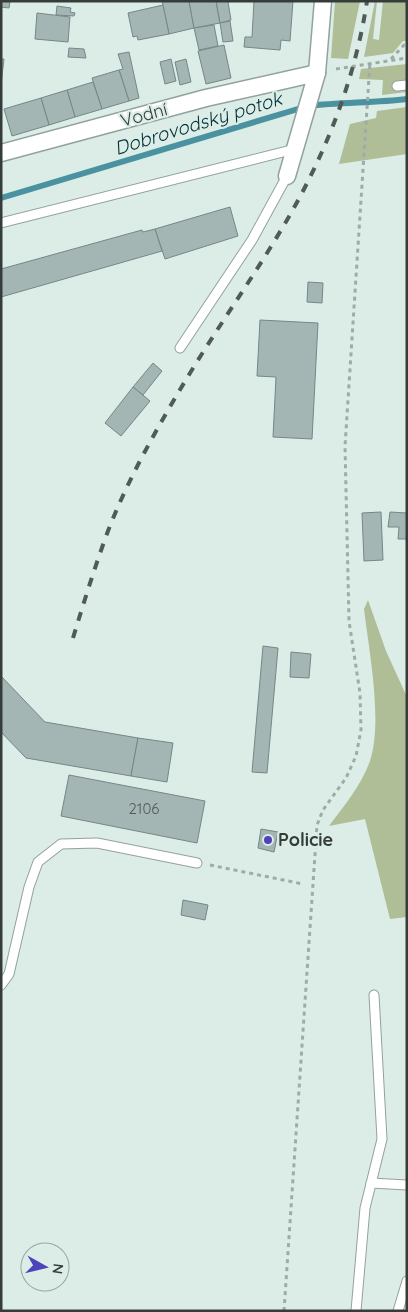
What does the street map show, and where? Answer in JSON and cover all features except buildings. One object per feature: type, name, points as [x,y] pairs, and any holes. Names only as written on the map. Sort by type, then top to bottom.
[{"type":"street","points":[[287,176],[300,126],[317,73],[323,1]]},
{"type":"street","name":"Vodní","points":[[1,153],[206,98],[317,73]]},
{"type":"lane","points":[[397,86],[407,85]]},
{"type":"lane","points":[[1,223],[185,175],[295,149]]},
{"type":"lane","points":[[180,348],[252,240],[287,176]]},
{"type":"lane","points":[[1,985],[10,974],[29,886],[38,862],[60,844],[97,843],[197,863]]},
{"type":"lane","points":[[356,1311],[365,1208],[382,1139],[374,995]]},
{"type":"lane","points":[[371,1183],[407,1185]]},
{"type":"lane","points":[[398,1311],[407,1281]]},
{"type":"path","points":[[391,59],[404,45],[407,45]]},
{"type":"path","points":[[338,69],[370,62],[407,58]]},
{"type":"path","points":[[284,1311],[317,825],[323,810],[346,778],[356,756],[361,730],[360,693],[349,621],[345,446],[370,62]]},
{"type":"path","points":[[197,863],[303,884]]},
{"type":"green space","points":[[335,1],[360,1],[348,59],[331,58]]},
{"type":"green space","points":[[375,1],[377,1],[373,39],[379,40],[383,1],[407,1],[407,41],[403,41],[393,53],[364,57]]},
{"type":"green space","points":[[407,64],[407,92],[382,95],[383,80],[359,79],[361,69]]},
{"type":"green space","points":[[407,107],[407,154],[339,164],[350,124],[376,118],[377,111]]},
{"type":"green space","points":[[368,600],[386,651],[407,697],[407,917],[390,919],[365,819],[329,826],[362,779],[370,761],[374,745],[374,686],[364,609]]},
{"type":"waterway","name":"Dobrovodský potok","points":[[1,198],[308,106],[407,99]]},
{"type":"railway","points":[[73,638],[108,531],[133,474],[184,383],[278,235],[317,163],[348,83],[356,56],[367,1]]},
{"type":"place","name":"Policie","points":[[268,840]]}]
